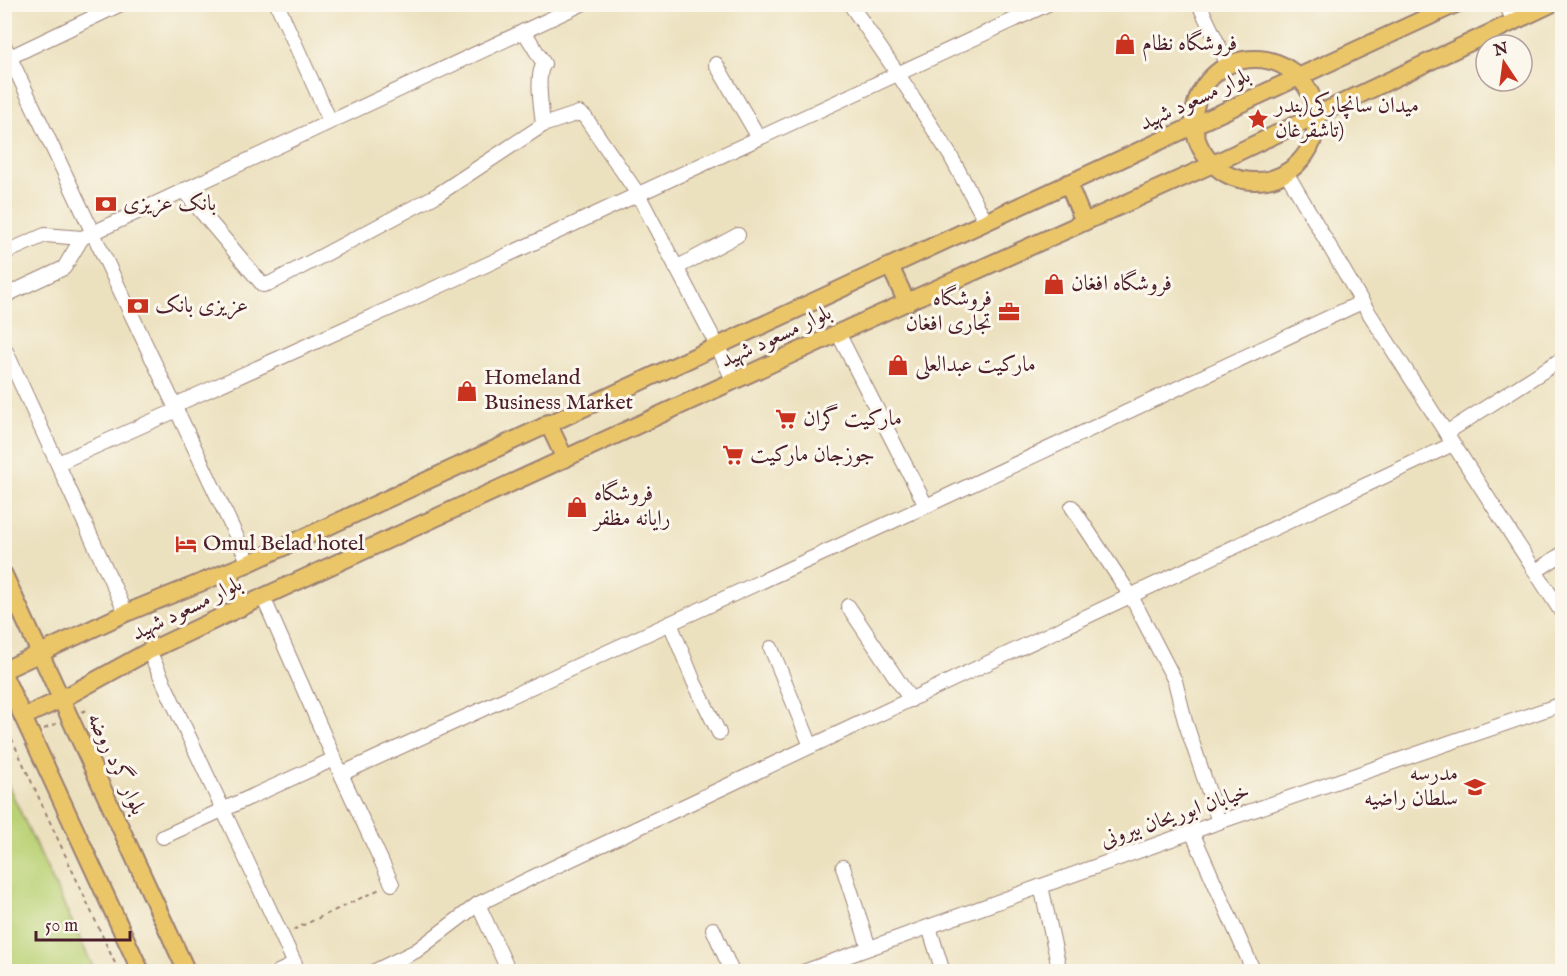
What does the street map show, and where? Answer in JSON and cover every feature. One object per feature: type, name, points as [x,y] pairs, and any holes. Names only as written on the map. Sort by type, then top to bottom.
[{"type":"main road","name":"بلوار مسعود شهید","points":[[4,670],[126,613],[249,563],[1456,4]]},
{"type":"main road","name":"بلوار مسعود شهید","points":[[23,717],[62,699],[149,651],[263,597],[1213,164],[1551,4]]},
{"type":"main road","points":[[1246,59],[1266,60],[1284,66],[1299,77],[1313,101],[1316,115],[1315,132],[1309,148],[1299,162],[1286,172],[1268,179],[1248,180],[1229,175],[1213,164],[1197,139],[1194,124],[1196,106],[1202,89],[1214,75],[1228,65],[1246,59]]},
{"type":"main road","points":[[1068,183],[1084,222]]},
{"type":"main road","points":[[890,266],[906,303]]},
{"type":"main road","points":[[548,423],[565,459]]},
{"type":"main road","points":[[228,572],[242,607]]},
{"type":"main road","name":"بلوار گرد روضه","points":[[4,575],[188,972]]},
{"type":"main road","points":[[4,676],[141,972]]},
{"type":"street","points":[[121,4],[7,51],[88,235],[176,407],[249,563]]},
{"type":"street","points":[[277,4],[330,121]]},
{"type":"street","points":[[4,253],[45,235],[88,235],[524,31],[565,8],[582,4]]},
{"type":"street","points":[[850,4],[950,155],[986,222]]},
{"type":"street","points":[[58,463],[1048,4]]},
{"type":"street","points":[[1198,4],[1228,65]]},
{"type":"street","points":[[1506,4],[1514,22]]},
{"type":"street","points":[[524,31],[544,64],[540,69],[543,125]]},
{"type":"street","points":[[716,64],[759,138]]},
{"type":"street","points":[[183,190],[264,285],[437,195],[543,125],[579,113],[585,117],[638,194],[734,382]]},
{"type":"street","points":[[1286,172],[1362,302],[1563,613]]},
{"type":"street","points":[[4,296],[64,268],[88,235]]},
{"type":"street","points":[[676,268],[738,235]]},
{"type":"street","points":[[340,774],[926,506],[1362,302]]},
{"type":"street","points":[[838,333],[926,506]]},
{"type":"street","points":[[4,347],[126,613]]},
{"type":"street","points":[[373,972],[416,951],[478,904],[1131,596],[1450,438],[1563,359]]},
{"type":"street","points":[[1072,507],[1131,596],[1175,681],[1185,721],[1219,822]]},
{"type":"street","points":[[1536,571],[1563,554]]},
{"type":"street","points":[[263,597],[340,774],[392,884]]},
{"type":"street","points":[[848,606],[911,700]]},
{"type":"street","points":[[670,623],[694,682],[719,733]]},
{"type":"street","points":[[771,648],[811,746]]},
{"type":"street","points":[[149,651],[295,964],[278,972]]},
{"type":"street","name":"خیابان ابوریحان بیرونی","points":[[803,972],[1219,822],[1563,704]]},
{"type":"street","points":[[163,837],[334,759]]},
{"type":"street","points":[[1192,832],[1254,972]]},
{"type":"street","points":[[843,867],[869,948]]},
{"type":"street","points":[[1041,886],[1060,972]]},
{"type":"street","points":[[478,904],[509,972]]},
{"type":"street","points":[[929,927],[943,972]]},
{"type":"street","points":[[713,929],[732,972]]},
{"type":"path","points":[[31,735],[89,709]]},
{"type":"path","points":[[4,722],[119,972]]},
{"type":"path","points":[[4,735],[9,733]]},
{"type":"path","points":[[282,936],[392,884]]},
{"type":"green space","points":[[5,779],[95,971],[5,971]]},
{"type":"place","name":"فروشگاه نظام","points":[[1125,44]]},
{"type":"place","name":"میدان سانچارکی(بندر تاشقرغان)","points":[[1258,119]]},
{"type":"place","name":"بانک عزیزی","points":[[106,204]]},
{"type":"place","name":"فروشگاه افغان","points":[[1054,284]]},
{"type":"place","name":"عزیزی بانک","points":[[138,306]]},
{"type":"place","name":"فروشگاه تجاری افغان","points":[[1009,312]]},
{"type":"place","name":"مارکیت عبدالعلی","points":[[898,365]]},
{"type":"place","name":"Homeland Business Market","points":[[467,391]]},
{"type":"place","name":"مارکیت گران","points":[[786,419]]},
{"type":"place","name":"جوزجان مارکیت","points":[[733,455]]},
{"type":"place","name":"فروشگاه رایانه مظفر","points":[[577,507]]},
{"type":"place","name":"Omul Belad hotel","points":[[186,544]]},
{"type":"place","name":"مدرسه سلطان راضیه","points":[[1475,787]]}]
